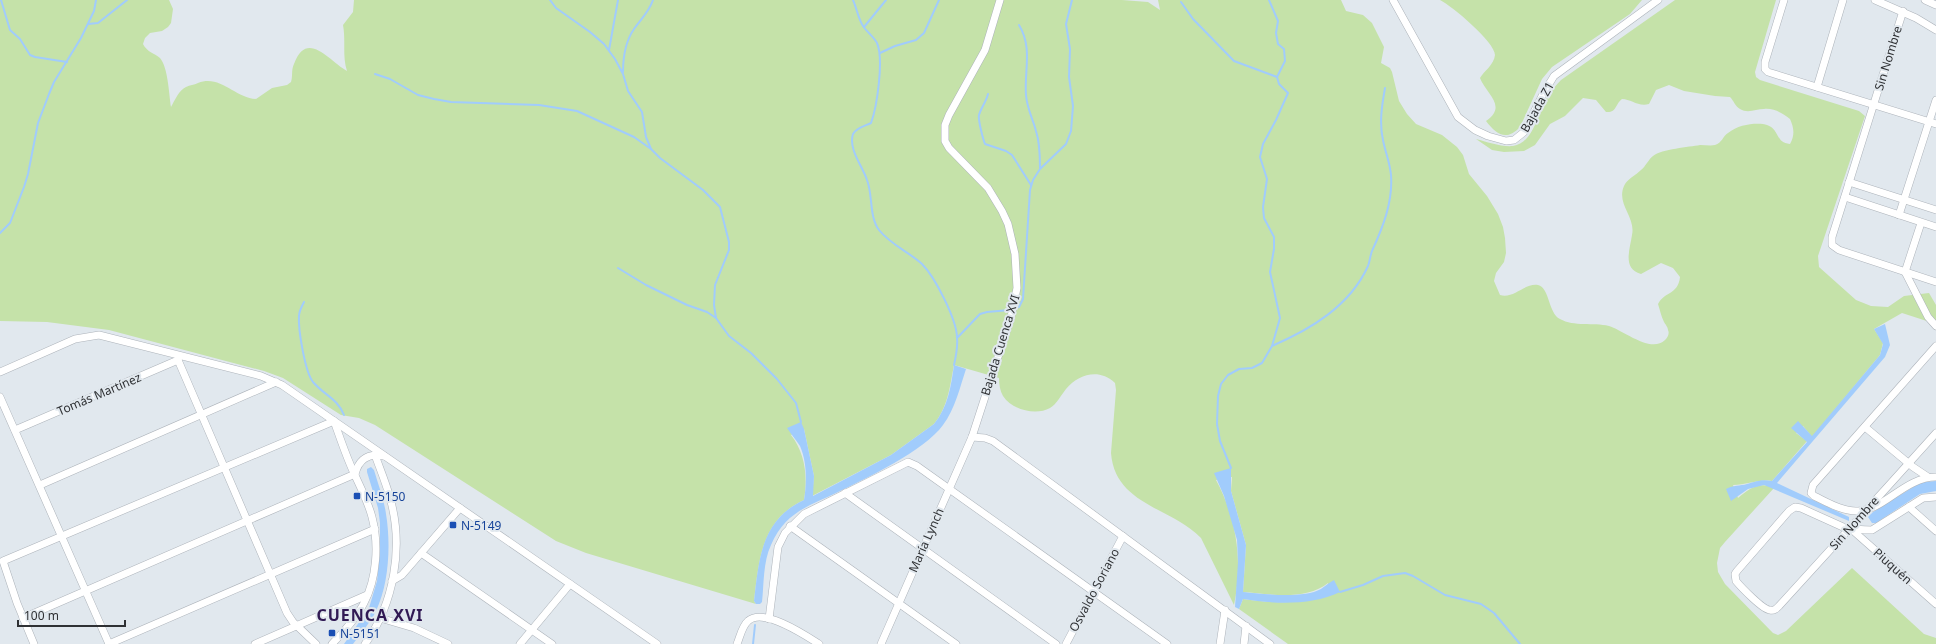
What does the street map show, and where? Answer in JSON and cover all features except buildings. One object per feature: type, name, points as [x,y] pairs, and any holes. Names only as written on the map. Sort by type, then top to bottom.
[{"type":"street","name":"Bajada Cuenca XVI","points":[[972,437],[1015,303],[1017,272],[1010,231],[995,199],[988,188],[949,148],[945,141],[944,134],[949,115],[986,50],[1000,0]]},
{"type":"street","name":"Bajada Z1","points":[[1393,0],[1458,117],[1475,130],[1488,136],[1506,141],[1514,140],[1524,132],[1542,94],[1554,76],[1658,0]]},
{"type":"street","name":"Sin Nombre","points":[[1784,0],[1765,62],[1765,69],[1772,74],[1933,123]]},
{"type":"street","points":[[1817,88],[1843,0]]},
{"type":"street","points":[[1875,0],[1903,11],[1936,30]]},
{"type":"street","points":[[1925,0],[1936,6]]},
{"type":"street","name":"Sin Nombre","points":[[1903,11],[1832,237],[1832,245],[1839,250],[1936,282]]},
{"type":"street","points":[[1899,215],[1933,123],[1936,100]]},
{"type":"street","points":[[1849,182],[1936,210]]},
{"type":"street","points":[[1845,197],[1936,227]]},
{"type":"street","points":[[1921,222],[1905,272],[1928,317],[1936,326]]},
{"type":"street","points":[[0,372],[75,339],[91,335],[106,336],[179,358],[276,382],[334,420],[657,644]]},
{"type":"street","points":[[1936,346],[1811,490],[1814,496],[1843,508],[1858,511],[1867,510],[1915,481],[1928,477],[1936,478]]},
{"type":"street","points":[[179,358],[201,414],[287,613],[296,626],[316,644]]},
{"type":"street","name":"Tomás Martínez","points":[[15,430],[179,358]]},
{"type":"street","points":[[40,485],[276,382]]},
{"type":"street","points":[[0,397],[109,644],[375,529]]},
{"type":"street","points":[[34,644],[23,618],[3,561],[334,420]]},
{"type":"street","points":[[332,644],[357,615],[367,595],[376,553],[375,529],[368,506],[334,420]]},
{"type":"street","points":[[1865,427],[1908,464],[1928,477]]},
{"type":"street","name":"Sin Nombre","points":[[1850,528],[1843,527],[1801,508],[1795,507],[1789,511],[1742,565],[1735,574],[1734,578],[1738,584],[1762,607],[1771,611],[1779,606],[1867,510],[1936,433]]},
{"type":"street","name":"María Lynch","points":[[881,644],[972,437]]},
{"type":"street","points":[[972,437],[986,438],[993,441],[1225,610],[1269,644]]},
{"type":"street","points":[[23,618],[355,474],[361,461],[370,456],[375,455],[387,457]]},
{"type":"street","points":[[365,644],[380,618],[390,594],[395,539],[391,499],[375,455]]},
{"type":"street","points":[[769,619],[778,547],[790,526],[804,514],[908,462],[917,466],[1167,644]]},
{"type":"street","points":[[845,493],[1056,644]]},
{"type":"street","points":[[1850,528],[1874,530],[1923,498],[1936,497]]},
{"type":"street","points":[[1909,507],[1936,531]]},
{"type":"street","points":[[392,581],[402,574],[460,508]]},
{"type":"street","points":[[790,526],[956,644]]},
{"type":"street","name":"Piuquén","points":[[1850,528],[1936,604]]},
{"type":"street","name":"Osvaldo Soriano","points":[[1066,644],[1123,536]]},
{"type":"street","points":[[421,553],[552,644]]},
{"type":"street","points":[[520,644],[570,584]]},
{"type":"street","points":[[255,644],[367,595]]},
{"type":"street","points":[[1220,644],[1225,610]]},
{"type":"street","points":[[380,618],[420,630],[448,644]]},
{"type":"street","points":[[737,644],[747,622],[755,618],[769,619],[794,629],[819,644]]},
{"type":"street","points":[[1244,644],[1246,626]]},
{"type":"green space","points":[[0,0],[169,0],[173,9],[171,23],[162,31],[150,33],[145,38],[143,44],[163,62],[169,88],[171,107],[181,90],[206,81],[220,84],[248,98],[256,99],[272,88],[287,85],[291,82],[294,64],[299,54],[305,49],[312,48],[319,51],[347,71],[343,25],[353,12],[354,0],[1122,0],[1148,2],[1160,10],[1158,0],[1341,0],[1346,11],[1363,15],[1372,23],[1384,47],[1381,63],[1390,68],[1399,101],[1407,114],[1416,124],[1442,135],[1457,147],[1463,155],[1469,174],[1487,196],[1498,214],[1503,227],[1506,253],[1504,262],[1496,273],[1494,281],[1500,295],[1510,295],[1528,286],[1538,285],[1545,291],[1553,312],[1560,319],[1577,324],[1597,324],[1609,326],[1645,343],[1659,344],[1665,340],[1669,333],[1658,304],[1664,297],[1677,287],[1680,277],[1673,268],[1661,263],[1641,274],[1631,268],[1629,263],[1629,252],[1632,228],[1622,199],[1625,184],[1643,168],[1653,156],[1657,154],[1669,150],[1700,145],[1715,145],[1732,130],[1745,125],[1763,124],[1769,126],[1773,128],[1782,141],[1790,144],[1793,138],[1793,132],[1790,119],[1771,109],[1749,111],[1740,109],[1730,97],[1684,91],[1669,85],[1656,90],[1649,104],[1638,104],[1622,99],[1614,110],[1610,112],[1606,112],[1596,100],[1583,98],[1565,116],[1550,124],[1535,145],[1524,151],[1504,152],[1492,150],[1476,139],[1504,146],[1520,144],[1531,133],[1547,97],[1561,80],[1675,0],[1776,0],[1755,72],[1756,77],[1760,80],[1859,111],[1865,116],[1818,256],[1819,267],[1856,300],[1871,306],[1888,307],[1904,296],[1929,293],[1936,305],[1936,324],[1902,313],[1874,329],[1883,343],[1880,355],[1812,437],[1803,426],[1796,433],[1807,441],[1772,481],[1733,485],[1738,498],[1754,487],[1764,485],[1774,488],[1720,548],[1717,563],[1718,572],[1725,584],[1773,633],[1778,635],[1786,631],[1852,568],[1924,634],[1936,638],[1936,644],[1288,644],[1239,609],[1243,599],[1284,602],[1305,601],[1325,597],[1328,583],[1319,589],[1298,594],[1276,595],[1243,592],[1246,545],[1231,491],[1232,477],[1216,480],[1229,510],[1236,541],[1238,573],[1234,605],[1201,538],[1175,519],[1133,495],[1123,484],[1115,470],[1111,453],[1116,390],[1115,383],[1109,378],[1096,374],[1083,377],[1071,384],[1057,402],[1050,408],[1031,411],[1018,408],[1007,401],[1001,392],[999,378],[954,365],[950,388],[945,403],[934,424],[891,455],[812,496],[814,476],[804,429],[791,435],[800,449],[804,465],[806,482],[804,500],[790,508],[779,518],[765,543],[758,571],[754,601],[756,604],[586,553],[556,541],[375,425],[359,418],[341,415],[283,378],[264,371],[109,330],[47,322],[0,321]]},
{"type":"green space","points":[[1440,0],[1642,0],[1630,14],[1552,67],[1542,79],[1520,127],[1515,132],[1506,135],[1497,133],[1486,121],[1492,116],[1495,110],[1495,105],[1494,100],[1480,78],[1493,62],[1495,55],[1493,49],[1481,33],[1454,9]]},
{"type":"water","points":[[1885,324],[1890,345],[1885,357],[1777,483],[1849,517],[1849,521],[1764,485],[1748,489],[1731,501],[1726,489],[1765,480],[1772,481],[1807,442],[1791,428],[1798,421],[1812,436],[1880,355],[1883,344],[1874,329]]},
{"type":"water","points":[[954,365],[966,369],[954,405],[943,425],[934,435],[909,454],[864,479],[808,506],[791,517],[777,534],[768,552],[765,566],[762,602],[760,604],[756,604],[754,601],[758,570],[765,542],[779,518],[790,508],[804,500],[806,480],[804,459],[800,446],[787,428],[801,422],[804,429],[814,476],[813,496],[891,455],[934,424],[943,411],[946,403]]},
{"type":"water","points":[[371,467],[374,470],[386,514],[388,526],[388,564],[384,589],[376,611],[353,644],[344,644],[369,608],[377,581],[380,552],[380,523],[378,508],[367,472],[367,469]]},
{"type":"water","points":[[1231,468],[1231,491],[1246,545],[1243,592],[1283,595],[1304,594],[1321,589],[1334,580],[1340,592],[1317,600],[1292,603],[1243,599],[1239,609],[1235,607],[1238,562],[1237,540],[1224,496],[1214,473]]},
{"type":"water","points":[[1936,481],[1936,491],[1920,494],[1876,523],[1872,523],[1868,517],[1870,514],[1918,484]]},
{"type":"waterway","points":[[1,0],[10,30],[20,39],[30,55],[67,62]]},
{"type":"waterway","points":[[0,233],[10,223],[24,187],[38,123],[49,94],[54,82],[81,38],[94,11],[96,0]]},
{"type":"waterway","points":[[88,24],[98,23],[127,0]]},
{"type":"waterway","points":[[550,0],[556,8],[604,44],[615,59],[623,74],[628,91],[642,112],[646,137],[651,149],[660,158],[703,190],[720,207],[729,242],[729,250],[715,285],[714,305],[716,318]]},
{"type":"waterway","points":[[609,50],[618,0]]},
{"type":"waterway","points":[[623,72],[624,56],[628,39],[647,12],[653,0]]},
{"type":"waterway","points":[[853,0],[861,23],[877,43],[880,60],[879,83],[873,116],[871,123],[854,132],[852,140],[854,152],[869,186],[872,212],[879,230],[894,244],[922,264],[939,288],[956,330],[957,345],[954,365]]},
{"type":"waterway","points":[[864,27],[886,0]]},
{"type":"waterway","points":[[880,53],[895,46],[916,40],[924,33],[939,0]]},
{"type":"waterway","points":[[1014,308],[1019,307],[1023,299],[1030,190],[1033,180],[1040,169],[1066,144],[1071,131],[1073,106],[1069,77],[1070,49],[1066,24],[1072,0]]},
{"type":"waterway","points":[[1231,468],[1220,441],[1217,424],[1218,396],[1221,384],[1228,375],[1239,369],[1252,368],[1262,363],[1272,346],[1280,318],[1270,272],[1274,249],[1274,237],[1264,218],[1263,207],[1267,179],[1260,157],[1263,144],[1288,93],[1279,84],[1277,77],[1285,61],[1284,49],[1278,44],[1276,33],[1278,21],[1269,0]]},
{"type":"waterway","points":[[1181,2],[1193,19],[1234,61],[1277,77]]},
{"type":"waterway","points":[[1019,25],[1026,42],[1026,95],[1038,140],[1040,168]]},
{"type":"waterway","points":[[375,74],[390,79],[418,95],[434,99],[451,102],[539,105],[577,111],[634,137],[651,149]]},
{"type":"waterway","points":[[1272,346],[1301,332],[1328,315],[1351,293],[1368,266],[1389,205],[1391,185],[1389,162],[1381,127],[1385,88]]},
{"type":"waterway","points":[[988,94],[979,115],[985,144],[1006,151],[1012,155],[1031,185]]},
{"type":"waterway","points":[[618,268],[646,285],[687,305],[707,312],[716,318],[729,336],[751,353],[777,379],[796,403],[801,422]]},
{"type":"waterway","points":[[304,302],[300,312],[299,322],[307,369],[313,382],[338,405],[344,415]]},
{"type":"waterway","points":[[958,337],[980,314],[1010,310]]},
{"type":"waterway","points":[[1340,592],[1363,585],[1383,576],[1405,573],[1413,576],[1445,595],[1481,604],[1494,613],[1520,644]]},
{"type":"waterway","points":[[753,644],[755,625]]},
{"type":"place","name":"N-5150","points":[[357,496]]},
{"type":"place","name":"N-5149","points":[[453,525]]},
{"type":"place","name":"N-5151","points":[[332,633]]},
{"type":"district","name":"CUENCA XVI","points":[[370,615]]}]
